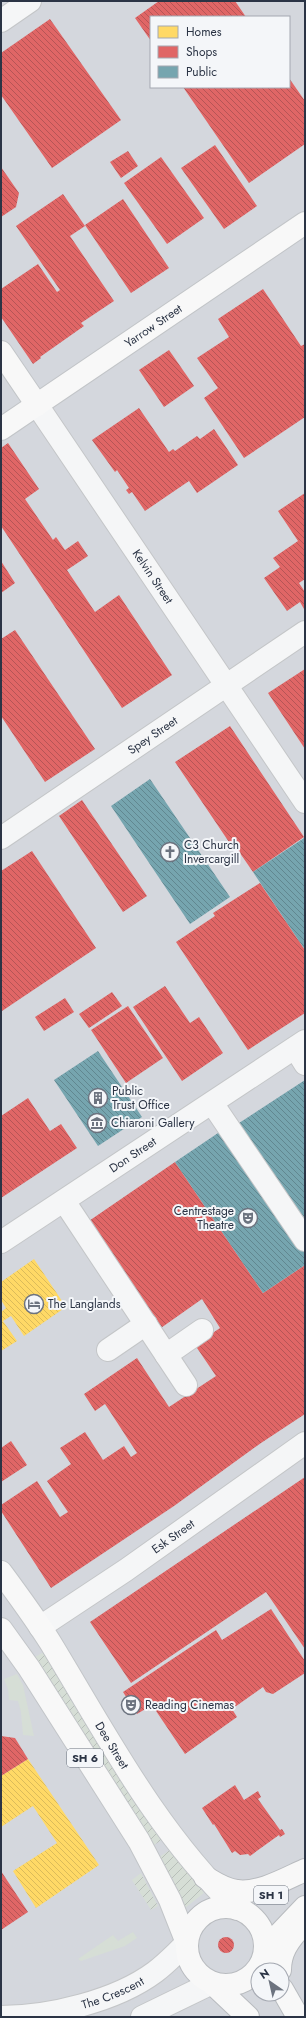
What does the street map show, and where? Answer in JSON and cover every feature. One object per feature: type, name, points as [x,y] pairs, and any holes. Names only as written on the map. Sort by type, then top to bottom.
[{"type":"main road","name":"Yarrow Street","points":[[1,429],[305,223]]},
{"type":"main road","name":"Kelvin Street","points":[[1,352],[37,404]]},
{"type":"main road","name":"Dee Street","points":[[1,1572],[40,1627],[126,1769],[174,1838],[205,1877],[237,1909]]},
{"type":"main road","name":"SH 6","points":[[1,1629],[29,1668],[142,1846],[170,1900],[187,1943]]},
{"type":"main road","points":[[205,1877],[228,1889],[245,1892],[268,1886],[305,1870]]},
{"type":"main road","name":"SH 1","points":[[237,1909],[305,1880]]},
{"type":"main road","name":"SH 1","points":[[212,1983],[224,1985],[236,1984],[247,1979],[256,1971],[262,1961],[265,1949],[260,1927],[250,1916],[237,1909],[225,1907],[214,1909],[203,1914],[195,1922],[189,1932],[187,1943],[190,1963],[203,1978],[212,1983],[248,2017]]},
{"type":"main road","name":"SH 1","points":[[265,1949],[305,1907]]},
{"type":"main road","points":[[281,1962],[282,1954],[290,1939],[305,1922]]},
{"type":"main road","name":"SH 1","points":[[265,1949],[271,1962]]},
{"type":"street","points":[[1,21],[30,1]]},
{"type":"street","name":"Kelvin Street","points":[[37,404],[305,802]]},
{"type":"street","name":"Spey Street","points":[[1,838],[305,632]]},
{"type":"street","name":"Don Street","points":[[1,1242],[212,1102],[302,1051]]},
{"type":"street","points":[[212,1102],[305,1240]]},
{"type":"street","points":[[64,1200],[186,1385]]},
{"type":"street","points":[[108,1350],[146,1324]]},
{"type":"street","points":[[166,1355],[202,1330]]},
{"type":"street","name":"Esk Street","points":[[40,1627],[126,1570],[305,1442]]},
{"type":"street","name":"The Crescent","points":[[1,2017],[57,2011],[118,1992],[155,1972],[187,1943]]},
{"type":"street","points":[[142,2017],[212,1983]]},
{"type":"shaded area","points":[[1,1],[305,1],[305,2017],[1,2017]]},
{"type":"shaded area","points":[[44,1652],[110,1764],[163,1839],[154,1845],[35,1657]]},
{"type":"shaded area","points":[[17,1674],[23,1685],[34,1736],[23,1735],[21,1712],[18,1701],[9,1700],[8,1689],[4,1679]]},
{"type":"shaded area","points":[[170,1850],[204,1893],[185,1908],[172,1878],[159,1857]]},
{"type":"shaded area","points":[[141,1873],[158,1906],[151,1910],[132,1880]]},
{"type":"shaded area","points":[[133,1932],[137,1938],[125,1946],[81,1961],[78,1959],[113,1935],[118,1941]]},
{"type":"building: Homes","name":"The Langlands","points":[[34,1259],[66,1307],[24,1336],[11,1316],[3,1321],[17,1341],[1,1351],[1,1312],[6,1308],[1,1300],[1,1282]]},
{"type":"building: Homes","points":[[28,1759],[99,1865],[36,1908],[13,1871],[57,1843],[33,1806],[1,1827],[1,1776]]},
{"type":"building: Shops","points":[[159,1],[235,1],[245,16],[150,16],[150,40],[135,18]]},
{"type":"building: Shops","points":[[50,19],[121,120],[52,168],[1,95],[1,53]]},
{"type":"building: Shops","points":[[290,79],[305,101],[305,144],[249,183],[184,88],[290,88]]},
{"type":"building: Shops","points":[[215,145],[257,206],[224,229],[181,168]]},
{"type":"building: Shops","points":[[128,151],[138,166],[121,178],[110,162]]},
{"type":"building: Shops","points":[[161,157],[204,218],[167,244],[124,183]]},
{"type":"building: Shops","points":[[1,167],[19,193],[16,207],[1,217]]},
{"type":"building: Shops","points":[[63,194],[85,226],[70,236],[114,301],[81,323],[84,326],[40,357],[41,358],[33,364],[1,317],[1,289],[38,264],[57,292],[60,290],[16,226]]},
{"type":"building: Shops","points":[[123,199],[169,268],[131,293],[85,225]]},
{"type":"building: Shops","points":[[263,289],[301,346],[305,344],[305,417],[244,458],[204,398],[218,388],[197,358],[229,337],[218,319]]},
{"type":"building: Shops","points":[[169,350],[194,386],[164,407],[139,370]]},
{"type":"building: Shops","points":[[139,408],[169,452],[173,449],[175,451],[197,436],[200,439],[214,429],[238,465],[197,493],[189,481],[145,511],[132,492],[129,494],[126,490],[129,488],[117,470],[115,472],[92,440]]},
{"type":"building: Shops","points":[[8,443],[39,489],[25,499],[53,540],[56,537],[65,550],[78,541],[88,556],[67,570],[95,612],[119,595],[172,675],[122,708],[1,526],[1,448]]},
{"type":"building: Shops","points":[[305,493],[305,579],[299,583],[305,592],[305,608],[304,609],[300,602],[287,611],[264,578],[280,567],[273,558],[298,541],[278,511]]},
{"type":"building: Shops","points":[[1,561],[15,583],[1,593]]},
{"type":"building: Shops","points":[[15,630],[95,749],[45,782],[1,716],[1,639]]},
{"type":"building: Shops","points":[[305,669],[305,749],[268,693]]},
{"type":"building: Shops","points":[[230,726],[304,837],[253,872],[233,843],[231,845],[175,762]]},
{"type":"building: Shops","points":[[82,800],[147,896],[123,912],[59,816]]},
{"type":"building: Shops","points":[[32,851],[96,948],[2,1011],[1,871]]},
{"type":"building: Shops","points":[[260,883],[305,950],[305,1013],[248,1050],[176,942],[215,916],[213,913]]},
{"type":"building: Shops","points":[[165,986],[190,1023],[199,1017],[223,1053],[182,1081],[133,1007]]},
{"type":"building: Shops","points":[[112,992],[122,1006],[89,1028],[79,1014]]},
{"type":"building: Shops","points":[[65,998],[74,1012],[44,1031],[35,1017]]},
{"type":"building: Shops","points":[[128,1006],[163,1058],[126,1083],[91,1030]]},
{"type":"building: Shops","points":[[28,1098],[50,1131],[61,1124],[77,1148],[1,1198],[1,1116]]},
{"type":"building: Shops","points":[[175,1162],[263,1293],[305,1265],[305,1414],[261,1443],[174,1506],[51,1588],[1,1511],[1,1505],[37,1481],[60,1517],[68,1512],[47,1481],[71,1464],[60,1448],[85,1432],[103,1460],[124,1446],[131,1457],[137,1453],[105,1404],[95,1411],[84,1394],[137,1358],[169,1407],[216,1376],[195,1345],[220,1328],[202,1299],[158,1330],[86,1223]]},
{"type":"building: Shops","points":[[11,1441],[27,1465],[1,1482],[1,1448]]},
{"type":"building: Shops","points":[[305,1477],[305,1649],[266,1592],[131,1683],[90,1622]]},
{"type":"building: Shops","name":"Reading Cinemas","points":[[271,1609],[305,1661],[305,1673],[273,1694],[266,1692],[263,1687],[232,1709],[237,1717],[185,1754],[152,1705],[137,1714],[123,1692],[216,1630],[222,1640]]},
{"type":"building: Shops","points":[[1,1736],[15,1738],[28,1759],[1,1776]]},
{"type":"building: Shops","points":[[235,1785],[244,1800],[258,1791],[261,1797],[258,1799],[280,1830],[282,1829],[285,1834],[280,1837],[279,1835],[250,1856],[248,1854],[240,1855],[235,1851],[232,1853],[202,1808]]},
{"type":"building: Shops","points":[[1,1871],[28,1912],[1,1930]]},
{"type":"building: Shops","points":[[223,1937],[229,1937],[234,1942],[232,1951],[229,1953],[223,1953],[218,1948],[218,1942]]},
{"type":"building: Public","name":"C3 Church Invercargill","points":[[150,779],[230,897],[190,924],[111,806]]},
{"type":"building: Public","points":[[304,838],[305,840],[305,950],[253,872]]},
{"type":"building: Public","name":"Public Trust Office","points":[[98,1051],[142,1117],[98,1146],[54,1080]]},
{"type":"building: Public","points":[[305,1080],[305,1229],[236,1125]]},
{"type":"building: Public","name":"Centrestage Theatre","points":[[224,1129],[305,1250],[305,1265],[263,1293],[175,1162]]},
{"type":"place","name":"C3 Church Invercargill","points":[[170,852]]},
{"type":"place","name":"Public Trust Office","points":[[98,1098]]},
{"type":"place","name":"Chiaroni Gallery","points":[[97,1123]]},
{"type":"place","name":"Centrestage Theatre","points":[[248,1218]]},
{"type":"place","name":"The Langlands","points":[[34,1304]]},
{"type":"place","name":"Reading Cinemas","points":[[131,1705]]}]
